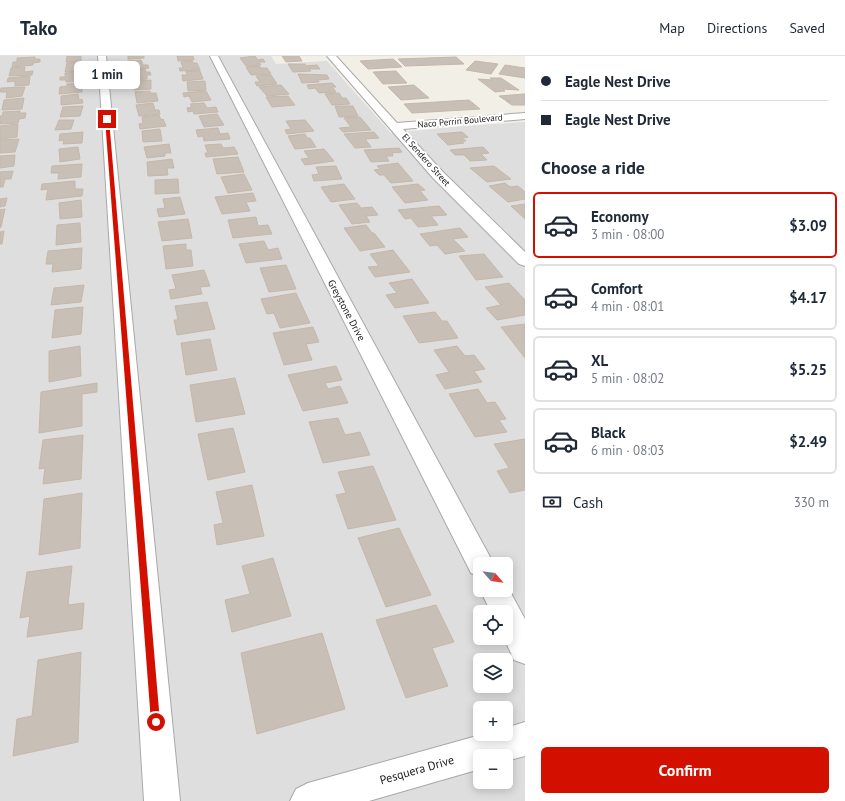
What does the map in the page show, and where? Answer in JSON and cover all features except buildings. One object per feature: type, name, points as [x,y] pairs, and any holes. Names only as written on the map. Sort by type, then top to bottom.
[{"type":"street","points":[[102,56],[162,801]]},
{"type":"street","name":"Greystone Drive","points":[[214,56],[476,557]]},
{"type":"street","name":"El Sendero Street","points":[[331,56],[396,126],[438,175],[525,261]]},
{"type":"street","name":"Naco Perrin Boulevard","points":[[396,126],[525,116]]},
{"type":"street","points":[[513,626],[525,649]]},
{"type":"street","name":"Pesquera Drive","points":[[308,801],[525,739]]},
{"type":"shaded area","points":[[0,56],[271,56],[276,64],[327,61],[391,133],[525,122],[525,801],[0,801]]},
{"type":"route","points":[[107,119],[156,722]]}]
